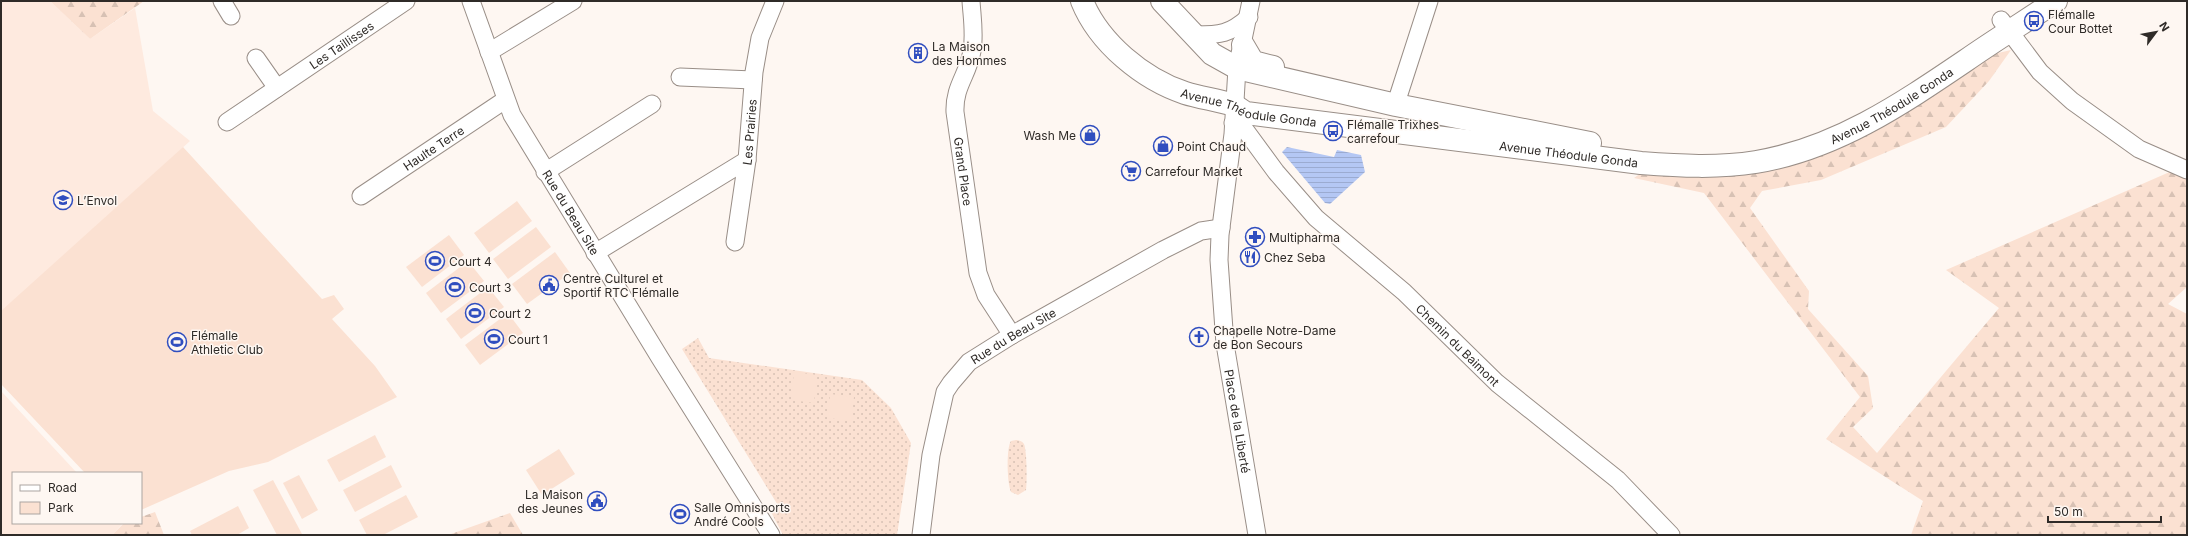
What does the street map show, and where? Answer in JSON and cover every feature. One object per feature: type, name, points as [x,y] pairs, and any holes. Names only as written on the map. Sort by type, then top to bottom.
[{"type":"main road","name":"Avenue Théodule Gonda","points":[[1162,1],[1196,35],[1212,54],[1237,68],[1396,105],[1646,155],[1691,157],[1726,156],[1797,142],[1843,125],[1862,114],[1934,63],[2056,1]]},
{"type":"main road","name":"Avenue Théodule Gonda","points":[[1084,6],[1114,47],[1142,72],[1173,88],[1234,114],[1246,113],[1641,163],[1687,166],[1756,162],[1800,152],[1853,130],[1880,116],[2005,26],[2030,1]]},
{"type":"main road","name":"Avenue Théodule Gonda","points":[[1243,45],[1253,62],[1398,97],[1572,136],[1581,142]]},
{"type":"street","points":[[222,1],[231,16]]},
{"type":"street","name":"Les Taillisses","points":[[227,122],[406,1]]},
{"type":"street","name":"Rue du Beau Site","points":[[471,1],[490,52],[505,100],[545,172],[771,535]]},
{"type":"street","points":[[490,52],[573,1]]},
{"type":"street","name":"Les Prairies","points":[[595,253],[747,160],[753,80],[760,38],[775,1]]},
{"type":"street","name":"Grand Place","points":[[971,1],[973,32],[972,51],[969,65],[954,99],[955,112],[978,273],[988,299],[1012,335]]},
{"type":"street","points":[[1398,97],[1429,1]]},
{"type":"street","points":[[1196,35],[1218,36],[1236,28],[1250,9]]},
{"type":"street","name":"Place de la Liberté","points":[[1250,9],[1237,68],[1234,114],[1225,204],[1221,228],[1220,299],[1225,344],[1257,535]]},
{"type":"street","points":[[2005,26],[2040,72],[2072,101],[2139,149],[2187,170]]},
{"type":"street","points":[[256,58],[276,88]]},
{"type":"street","points":[[680,77],[753,80]]},
{"type":"street","name":"Haulte Terre","points":[[361,196],[505,100]]},
{"type":"street","points":[[545,172],[652,104]]},
{"type":"street","name":"Chemin du Baimont","points":[[1234,114],[1280,177],[1322,223],[1356,250],[1404,292],[1497,383],[1618,480],[1671,535]]},
{"type":"street","points":[[1255,144],[1254,136],[1258,124],[1270,117]]},
{"type":"street","points":[[735,242],[747,160]]},
{"type":"street","name":"Rue du Beau Site","points":[[921,535],[931,456],[945,392],[969,362],[1012,335],[1187,237],[1207,229],[1221,228]]},
{"type":"shaded area","name":"L’Envol","points":[[1,1],[50,1],[90,39],[135,8],[153,111],[190,141],[1,312]]},
{"type":"shaded area","points":[[1,391],[76,472],[12,472],[12,524],[122,524],[112,535],[1,535]]},
{"type":"green space","points":[[50,1],[144,1],[90,39]]},
{"type":"green space","points":[[2011,50],[1989,81],[1946,127],[1821,180],[1762,191],[1750,208],[1809,291],[1808,309],[1868,376],[1873,408],[1853,427],[1877,453],[1999,308],[1946,270],[2181,167],[2187,170],[2187,287],[2168,304],[2187,314],[2187,535],[1911,535],[1923,501],[1826,439],[1860,397],[1704,193],[1634,178],[1644,171],[1787,166],[1985,56]]},
{"type":"green space","name":"Flémalle Athletic Club","points":[[183,147],[322,299],[334,295],[344,309],[332,319],[375,366],[397,397],[268,462],[229,471],[142,510],[142,472],[84,472],[1,384],[1,311]]},
{"type":"green space","points":[[517,201],[532,221],[489,253],[474,233]]},
{"type":"green space","points":[[536,227],[551,247],[508,279],[493,259]]},
{"type":"green space","name":"Court 4","points":[[449,235],[464,255],[422,287],[406,267]]},
{"type":"green space","points":[[555,252],[570,273],[527,304],[512,284]]},
{"type":"green space","name":"Court 3","points":[[468,261],[484,281],[441,313],[426,293]]},
{"type":"green space","name":"Court 2","points":[[488,287],[504,307],[461,339],[446,319]]},
{"type":"green space","name":"Court 1","points":[[508,313],[523,333],[480,365],[465,345]]},
{"type":"green space","points":[[698,338],[709,358],[862,380],[891,408],[911,443],[897,535],[783,535],[771,512],[779,507],[682,349]]},
{"type":"green space","points":[[794,372],[817,375],[814,403],[791,400]]},
{"type":"green space","points":[[830,394],[854,397],[851,421],[828,418]]},
{"type":"green space","points":[[375,435],[386,457],[339,482],[327,460]]},
{"type":"green space","points":[[1016,440],[1024,444],[1026,453],[1026,490],[1018,495],[1011,492],[1008,466],[1009,445],[1011,441]]},
{"type":"green space","points":[[559,449],[575,474],[542,495],[526,470]]},
{"type":"green space","points":[[391,465],[402,487],[355,512],[343,490]]},
{"type":"green space","points":[[299,475],[318,510],[302,519],[283,483]]},
{"type":"green space","points":[[273,480],[302,534],[277,535],[253,490]]},
{"type":"green space","points":[[406,495],[418,517],[383,535],[367,535],[359,520]]},
{"type":"green space","points":[[238,506],[249,528],[237,535],[192,535],[190,531]]},
{"type":"green space","points":[[155,512],[164,535],[112,535],[123,524],[142,524],[142,517]]},
{"type":"green space","points":[[510,513],[523,535],[450,535],[451,534]]},
{"type":"water","points":[[1287,147],[1334,157],[1337,150],[1361,155],[1365,172],[1330,204],[1325,203],[1282,152]]},
{"type":"place","name":"Flémalle Cour Bottet","points":[[2034,21]]},
{"type":"place","name":"La Maison des Hommes","points":[[918,53]]},
{"type":"place","name":"Flémalle Trixhes carrefour","points":[[1333,131]]},
{"type":"place","name":"Wash Me","points":[[1090,135]]},
{"type":"place","name":"Point Chaud","points":[[1163,146]]},
{"type":"place","name":"Carrefour Market","points":[[1131,171]]},
{"type":"place","name":"L’Envol","points":[[63,200]]},
{"type":"place","name":"Multipharma","points":[[1255,237]]},
{"type":"place","name":"Chez Seba","points":[[1250,257]]},
{"type":"place","name":"Court 4","points":[[435,261]]},
{"type":"place","name":"Centre Culturel et Sportif RTC Flémalle","points":[[549,285]]},
{"type":"place","name":"Court 3","points":[[455,287]]},
{"type":"place","name":"Court 2","points":[[475,313]]},
{"type":"place","name":"Chapelle Notre-Dame de Bon Secours","points":[[1199,337]]},
{"type":"place","name":"Court 1","points":[[494,339]]},
{"type":"place","name":"Flémalle Athletic Club","points":[[177,342]]},
{"type":"place","name":"La Maison des Jeunes","points":[[597,501]]},
{"type":"place","name":"Salle Omnisports André Cools","points":[[680,514]]}]
